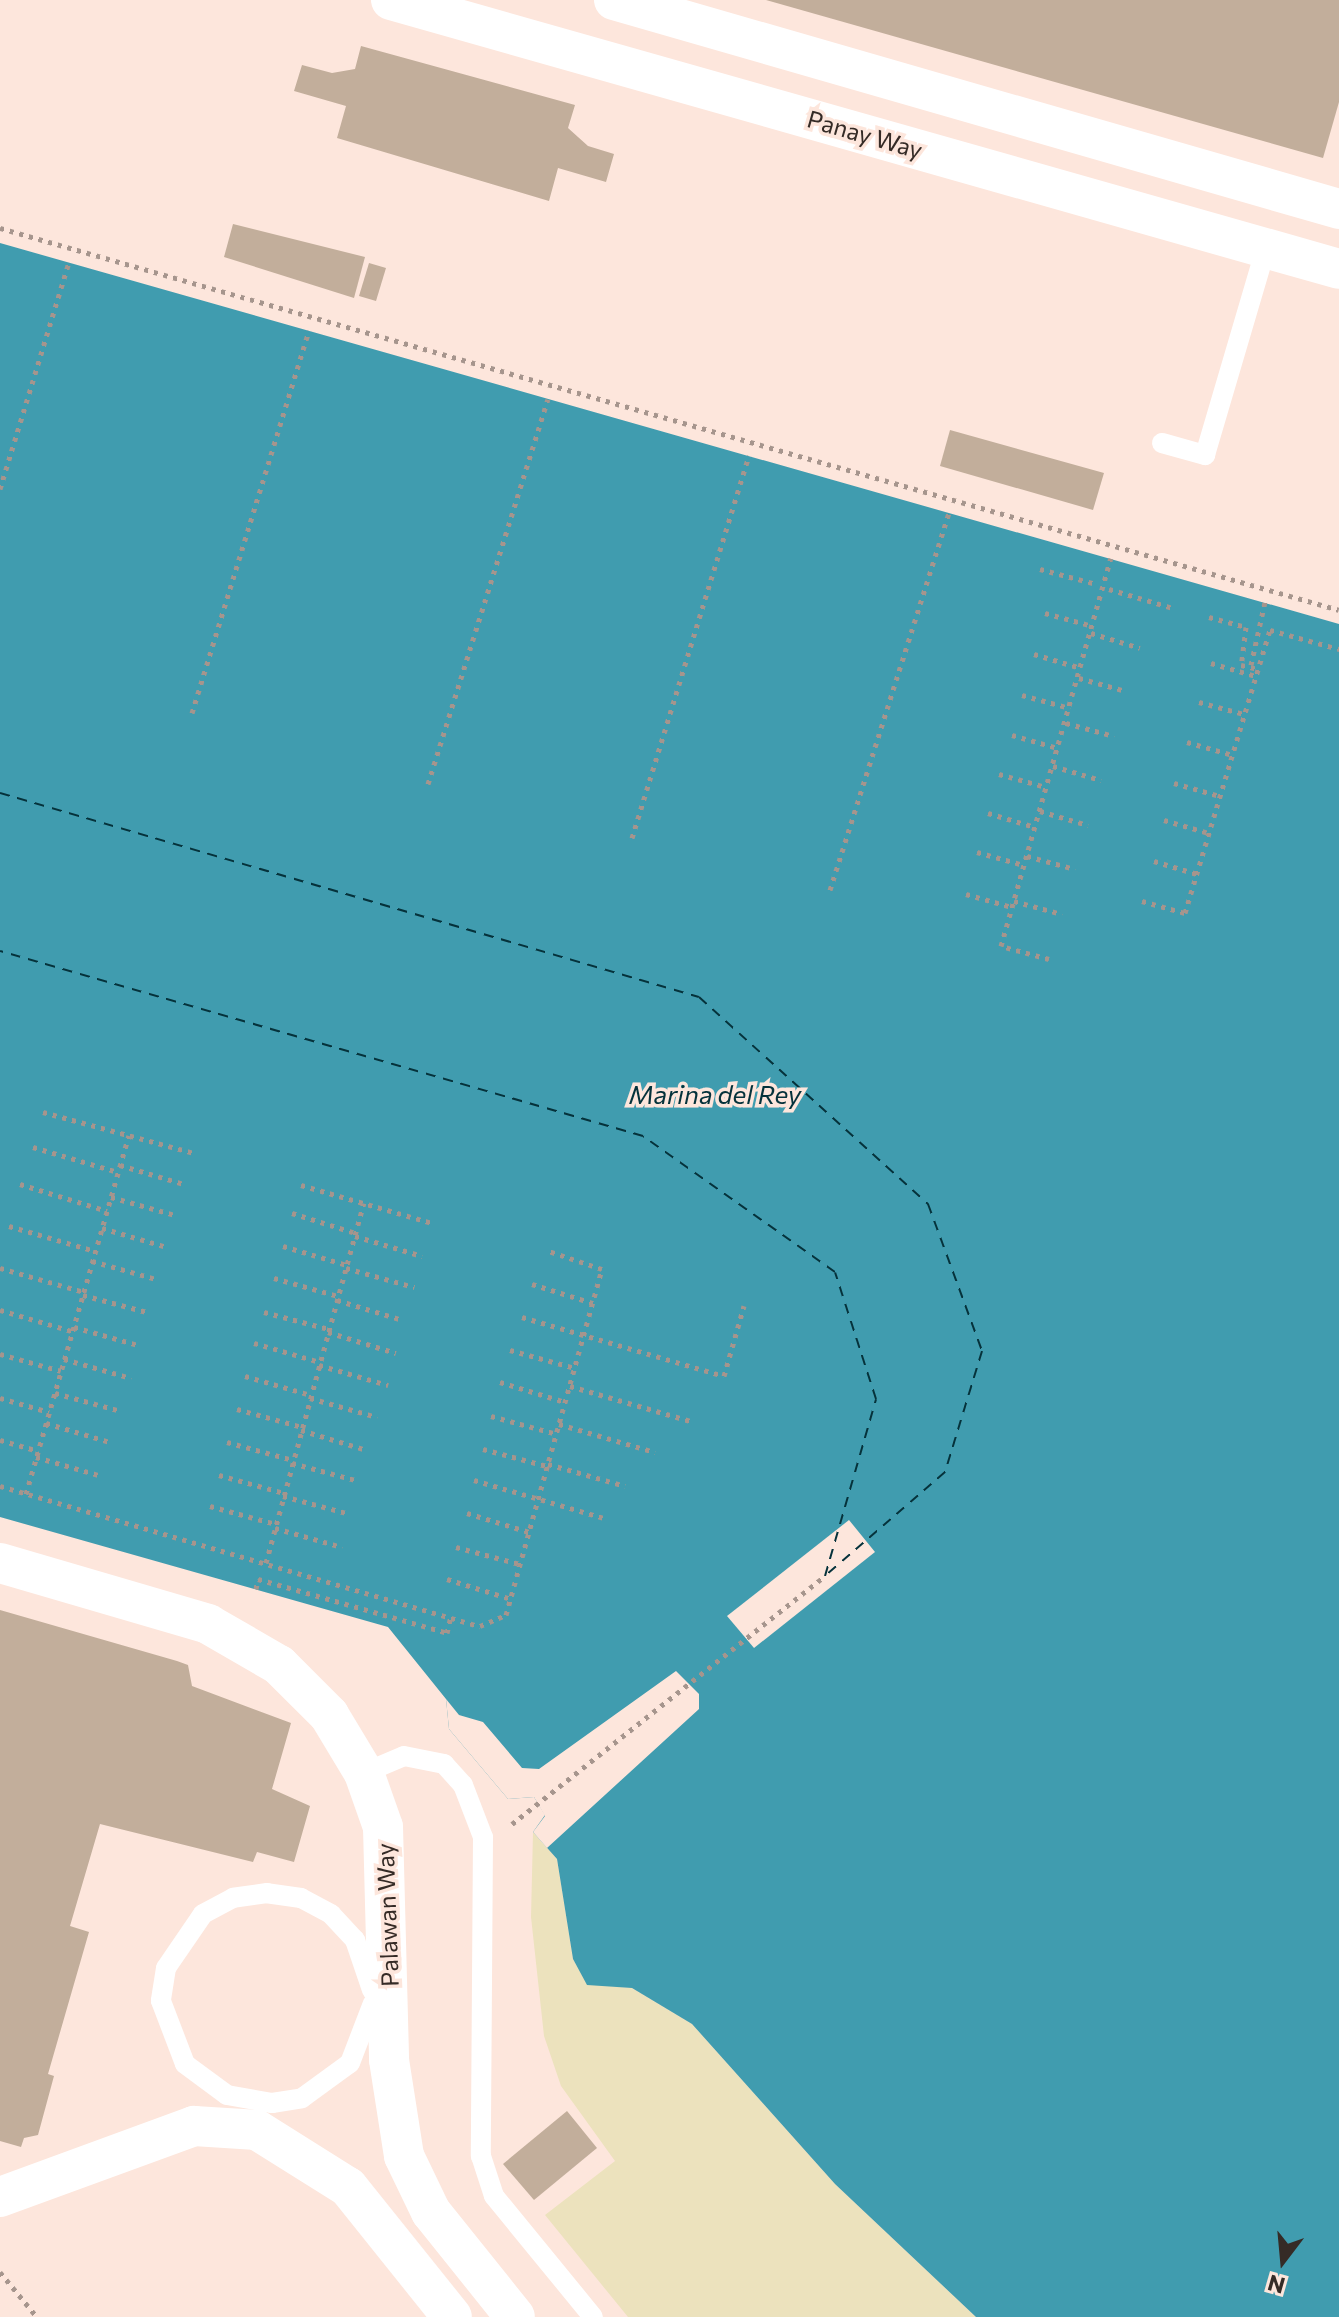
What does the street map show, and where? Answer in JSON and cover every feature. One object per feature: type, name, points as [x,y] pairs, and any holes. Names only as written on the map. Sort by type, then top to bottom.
[{"type":"street","name":"Panay Way","points":[[391,0],[1339,269]]},
{"type":"street","points":[[614,0],[1339,209]]},
{"type":"street","name":"Palawan Way","points":[[0,1563],[208,1624],[279,1665],[329,1715],[364,1773],[383,1827],[382,1985],[389,2060],[404,2156],[431,2212],[515,2317]]},
{"type":"street","points":[[0,2197],[194,2126],[257,2130],[348,2187],[452,2317]]},
{"type":"lane","points":[[1162,443],[1205,455],[1266,248]]},
{"type":"lane","points":[[364,1773],[404,1756],[444,1764],[463,1785],[483,1837],[481,2156],[494,2196],[593,2317]]},
{"type":"lane","points":[[194,2126],[246,2101],[302,2098],[328,2084],[368,2032],[382,1985],[355,1940],[301,1898],[233,1898],[203,1914],[166,1968],[168,2034],[185,2064],[210,2087],[246,2101]]},
{"type":"path","points":[[0,228],[1339,610]]},
{"type":"path","points":[[0,489],[69,262]]},
{"type":"path","points":[[192,713],[309,331]]},
{"type":"path","points":[[428,784],[548,399]]},
{"type":"path","points":[[632,838],[749,456]]},
{"type":"path","points":[[830,890],[949,513]]},
{"type":"path","points":[[1049,959],[1001,946],[1111,558]]},
{"type":"path","points":[[1040,569],[1093,583]]},
{"type":"path","points":[[1109,589],[1173,608]]},
{"type":"path","points":[[1251,665],[1265,602]]},
{"type":"path","points":[[1045,613],[1093,626]]},
{"type":"path","points":[[1209,617],[1246,627],[1241,665],[1257,673]]},
{"type":"path","points":[[1142,901],[1185,913],[1270,630],[1339,649]]},
{"type":"path","points":[[1091,633],[1140,648]]},
{"type":"path","points":[[1034,654],[1081,668]]},
{"type":"path","points":[[1211,663],[1257,673]]},
{"type":"path","points":[[1079,678],[1126,691]]},
{"type":"path","points":[[1022,695],[1070,708]]},
{"type":"path","points":[[1199,702],[1244,714]]},
{"type":"path","points":[[1066,723],[1114,736]]},
{"type":"path","points":[[1012,735],[1058,748]]},
{"type":"path","points":[[1187,742],[1233,755]]},
{"type":"path","points":[[1053,766],[1101,780]]},
{"type":"path","points":[[999,774],[1046,787]]},
{"type":"path","points":[[1174,783],[1220,796]]},
{"type":"path","points":[[1040,811],[1088,825]]},
{"type":"path","points":[[988,813],[1035,827]]},
{"type":"path","points":[[1164,820],[1209,833]]},
{"type":"path","points":[[977,852],[1024,865]]},
{"type":"path","points":[[1027,856],[1075,869]]},
{"type":"path","points":[[1154,861],[1197,874]]},
{"type":"path","points":[[966,894],[1062,914]]},
{"type":"path","points":[[43,1112],[194,1153]]},
{"type":"path","points":[[26,1494],[129,1135]]},
{"type":"path","points":[[33,1147],[184,1184]]},
{"type":"path","points":[[20,1184],[107,1211]]},
{"type":"path","points":[[301,1185],[432,1223]]},
{"type":"path","points":[[111,1197],[175,1215]]},
{"type":"path","points":[[266,1563],[364,1203]]},
{"type":"path","points":[[292,1213],[422,1256]]},
{"type":"path","points":[[9,1226],[95,1251]]},
{"type":"path","points":[[102,1228],[167,1247]]},
{"type":"path","points":[[283,1246],[414,1287]]},
{"type":"path","points":[[0,1486],[480,1626],[506,1615],[602,1269],[546,1250]]},
{"type":"path","points":[[92,1261],[156,1279]]},
{"type":"path","points":[[0,1268],[147,1312]]},
{"type":"path","points":[[274,1278],[403,1320]]},
{"type":"path","points":[[532,1284],[593,1303]]},
{"type":"path","points":[[522,1317],[724,1376],[744,1306]]},
{"type":"path","points":[[0,1310],[138,1345]]},
{"type":"path","points":[[264,1312],[396,1353]]},
{"type":"path","points":[[254,1343],[388,1385]]},
{"type":"path","points":[[510,1350],[575,1368]]},
{"type":"path","points":[[0,1354],[61,1371]]},
{"type":"path","points":[[64,1359],[131,1378]]},
{"type":"path","points":[[245,1376],[377,1417]]},
{"type":"path","points":[[500,1382],[565,1402]]},
{"type":"path","points":[[570,1386],[694,1422]]},
{"type":"path","points":[[55,1393],[121,1411]]},
{"type":"path","points":[[0,1398],[49,1412]]},
{"type":"path","points":[[237,1409],[367,1450]]},
{"type":"path","points":[[491,1416],[557,1434]]},
{"type":"path","points":[[46,1423],[110,1442]]},
{"type":"path","points":[[559,1424],[655,1452]]},
{"type":"path","points":[[0,1440],[102,1476]]},
{"type":"path","points":[[227,1442],[359,1481]]},
{"type":"path","points":[[483,1449],[625,1486]]},
{"type":"path","points":[[219,1475],[350,1514]]},
{"type":"path","points":[[474,1480],[604,1518]]},
{"type":"path","points":[[210,1506],[342,1547]]},
{"type":"path","points":[[467,1513],[529,1532]]},
{"type":"path","points":[[456,1547],[520,1564]]},
{"type":"path","points":[[483,1837],[518,1822],[825,1576]]},
{"type":"path","points":[[256,1589],[258,1579],[447,1633],[451,1616]]},
{"type":"path","points":[[447,1579],[511,1599]]},
{"type":"path","points":[[0,2272],[37,2317]]},
{"type":"sand","points":[[533,1832],[557,1859],[573,1959],[587,1984],[632,1988],[692,2024],[835,2184],[976,2317],[628,2317],[545,2215],[615,2161],[561,2086],[544,2036],[531,1917]]},
{"type":"water","name":"Marina del Rey","points":[[0,243],[1339,624],[1339,2317],[976,2317],[835,2184],[692,2024],[632,1988],[587,1985],[573,1959],[557,1859],[533,1832],[545,1815],[534,1797],[508,1799],[449,1729],[446,1699],[388,1627],[0,1517]]},
{"type":"pier","points":[[849,1520],[875,1552],[754,1648],[727,1616]]},
{"type":"pier","points":[[676,1671],[699,1694],[699,1709],[547,1848],[533,1832],[545,1816],[534,1797],[508,1799],[449,1729],[446,1699],[459,1715],[483,1722],[522,1768],[539,1769]]},
{"type":"building","points":[[766,0],[1339,0],[1339,102],[1323,158]]},
{"type":"building","points":[[361,46],[575,105],[568,128],[588,146],[614,154],[606,182],[558,168],[549,201],[337,138],[346,106],[294,91],[302,65],[332,73],[355,69]]},
{"type":"building","points":[[233,224],[365,257],[354,298],[224,257]]},
{"type":"building","points":[[369,263],[386,268],[376,301],[359,296]]},
{"type":"building","points":[[950,430],[1104,473],[1093,510],[940,466]]},
{"type":"building","points":[[0,1610],[188,1665],[192,1686],[291,1723],[272,1789],[310,1806],[294,1862],[257,1852],[253,1862],[100,1824],[70,1926],[89,1932],[48,2074],[54,2076],[38,2135],[24,2138],[21,2147],[0,2141]]},
{"type":"building","points":[[567,2111],[597,2148],[534,2200],[503,2164]]},
{"type":"ferry route","points":[[0,793],[699,997],[928,1204],[982,1351],[945,1472],[825,1576],[876,1399],[835,1272],[643,1136],[0,951]]}]
